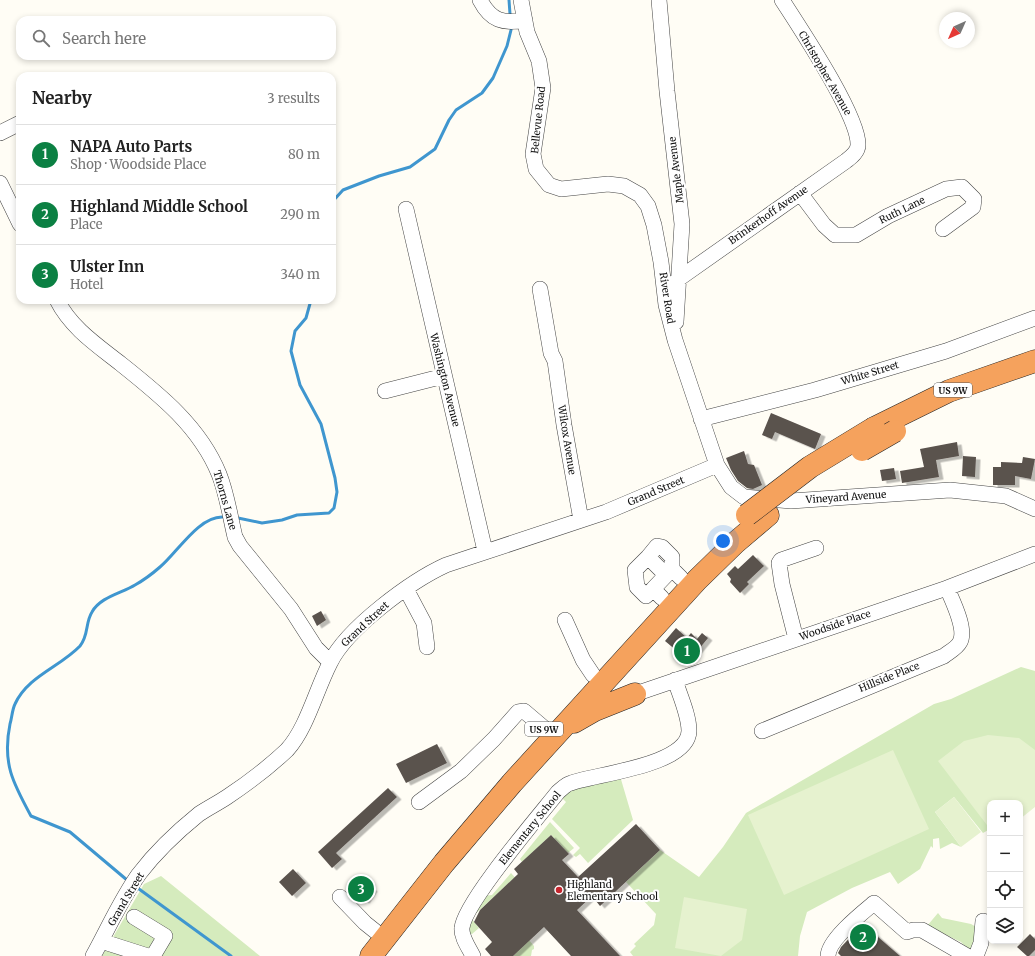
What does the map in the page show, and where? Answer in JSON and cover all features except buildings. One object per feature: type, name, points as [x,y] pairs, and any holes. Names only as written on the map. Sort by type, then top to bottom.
[{"type":"highway","name":"US 9W","points":[[371,956],[673,574],[757,515],[828,471],[884,430],[949,392],[1035,361]]},
{"type":"highway","name":"US 9W","points":[[884,430],[1035,375]]},
{"type":"highway","name":"US 9W","points":[[355,956],[456,827],[614,670],[757,515]]},
{"type":"highway","points":[[614,670],[612,678],[617,690],[621,694],[635,694]]},
{"type":"highway","points":[[547,735],[584,716],[635,694]]},
{"type":"street","points":[[480,0],[483,6],[499,20],[510,23],[524,20],[521,0]]},
{"type":"street","name":"Maple Avenue","points":[[659,0],[667,99],[682,224],[675,340]]},
{"type":"street","name":"Christopher Avenue","points":[[782,0],[850,113],[858,136],[857,149]]},
{"type":"street","name":"Bellevue Road","points":[[524,20],[538,61],[543,88],[533,154],[536,169],[549,185],[561,190],[608,184],[624,186],[634,191],[648,206],[654,225],[660,256]]},
{"type":"street","points":[[0,133],[16,125]]},
{"type":"street","name":"Brinkerhoff Avenue","points":[[678,280],[846,161],[857,149]]},
{"type":"street","points":[[0,183],[16,216]]},
{"type":"street","name":"Ruth Lane","points":[[800,193],[824,225],[835,235],[856,235],[888,216],[939,192],[946,189],[962,187],[974,199],[973,207],[943,229]]},
{"type":"street","name":"Washington Avenue","points":[[406,209],[485,551]]},
{"type":"street","name":"River Road","points":[[660,256],[666,305],[675,340]]},
{"type":"street","name":"Wilcox Avenue","points":[[540,290],[551,353],[555,361],[580,520]]},
{"type":"street","name":"Thorns Lane","points":[[59,304],[64,314],[77,328],[137,376],[185,419],[203,442],[220,475],[235,537],[240,546],[291,609],[316,648],[330,662]]},
{"type":"street","name":"White Street","points":[[701,419],[815,390],[946,351],[1035,318]]},
{"type":"street","points":[[675,340],[701,419]]},
{"type":"street","points":[[385,391],[444,376]]},
{"type":"street","name":"Vineyard Avenue","points":[[701,419],[717,465],[731,487],[744,497],[791,501],[950,490],[1006,496],[1035,510]]},
{"type":"street","name":"Grand Street","points":[[93,956],[140,874],[164,847],[199,814],[262,772],[288,749],[301,729],[330,662],[339,649],[363,624],[406,589],[434,570],[485,551],[606,512],[717,465]]},
{"type":"street","points":[[657,594],[646,596],[637,588],[635,570],[658,546],[662,547],[672,557],[673,574]]},
{"type":"street","points":[[796,639],[782,584],[779,563],[781,560],[816,548]]},
{"type":"street","name":"Woodside Place","points":[[635,694],[947,588],[1035,554]]},
{"type":"street","name":"Hillside Place","points":[[762,731],[944,656],[960,642],[962,633],[947,588]]},
{"type":"street","points":[[406,589],[424,623],[427,647]]},
{"type":"street","points":[[565,620],[583,660],[592,675]]},
{"type":"street","name":"Elementary School","points":[[473,956],[463,937],[462,929],[467,913],[483,888],[558,792],[570,783],[620,772],[649,763],[674,751],[687,739],[689,731],[687,721],[675,680]]},
{"type":"street","points":[[419,802],[461,771],[494,739],[518,712],[524,711],[547,735]]},
{"type":"street","points":[[340,896],[365,923],[375,931]]},
{"type":"street","points":[[828,956],[831,946],[851,923],[874,903],[907,932],[922,930],[967,956]]},
{"type":"street","points":[[134,917],[165,936],[153,956]]},
{"type":"street","points":[[976,956],[981,943],[983,921]]},
{"type":"street","points":[[101,941],[148,956]]},
{"type":"green space","points":[[1021,667],[1035,671],[1035,771],[986,756],[988,800],[987,800],[987,831],[983,833],[954,797],[935,812],[961,847],[952,843],[940,849],[939,838],[933,839],[933,848],[931,846],[920,869],[898,884],[890,872],[852,888],[807,912],[800,936],[798,956],[633,956],[630,952],[636,946],[634,944],[654,925],[656,914],[626,882],[660,850],[699,877],[723,847],[746,813],[934,704],[951,699]]},
{"type":"green space","points":[[988,735],[1019,738],[1035,750],[1035,807],[1023,817],[1023,800],[987,800],[987,825],[938,761],[964,741]]},
{"type":"green space","points":[[893,750],[929,829],[784,895],[748,815]]},
{"type":"green space","points":[[620,776],[633,820],[588,863],[580,854],[576,857],[573,855],[580,848],[552,819],[566,802],[562,798],[564,792]]},
{"type":"green space","points":[[954,797],[981,832],[961,847],[935,812]]},
{"type":"green space","points":[[550,822],[574,848],[568,853],[551,835],[522,862],[520,859]]},
{"type":"green space","points":[[511,873],[520,883],[519,884],[514,878],[471,918],[479,928],[472,934],[468,935],[467,930],[469,919],[482,896],[492,895]]},
{"type":"green space","points":[[161,876],[260,956],[102,956],[144,884]]},
{"type":"green space","points":[[684,897],[747,909],[742,940],[721,956],[675,948]]},
{"type":"green space","points":[[938,913],[942,918],[971,924],[978,928],[971,952],[961,942],[927,926]]},
{"type":"green space","points":[[529,940],[534,946],[531,956],[513,956]]},
{"type":"waterway","points":[[509,0],[510,14]]},
{"type":"waterway","points":[[336,198],[343,190],[379,176],[410,167],[435,149],[449,120],[456,110],[482,93],[493,78],[507,46],[511,30]]},
{"type":"waterway","points":[[238,518],[262,523],[282,520],[297,515],[329,513],[334,508],[337,492],[335,478],[321,424],[300,385],[291,351],[295,331],[306,318],[310,304]]},
{"type":"waterway","points":[[127,880],[70,832],[31,816],[14,783],[8,762],[8,738],[13,709],[21,694],[28,686],[80,646],[85,638],[88,620],[92,612],[100,603],[145,579],[167,561],[196,529],[213,519],[222,517]]},
{"type":"waterway","points":[[139,889],[231,956]]},
{"type":"place","name":"NAPA Auto Parts","points":[[687,651]]},
{"type":"place","name":"Ulster Inn","points":[[361,889]]},
{"type":"place","name":"Highland Elementary School","points":[[559,890]]},
{"type":"place","name":"Highland Middle School","points":[[863,937]]}]
